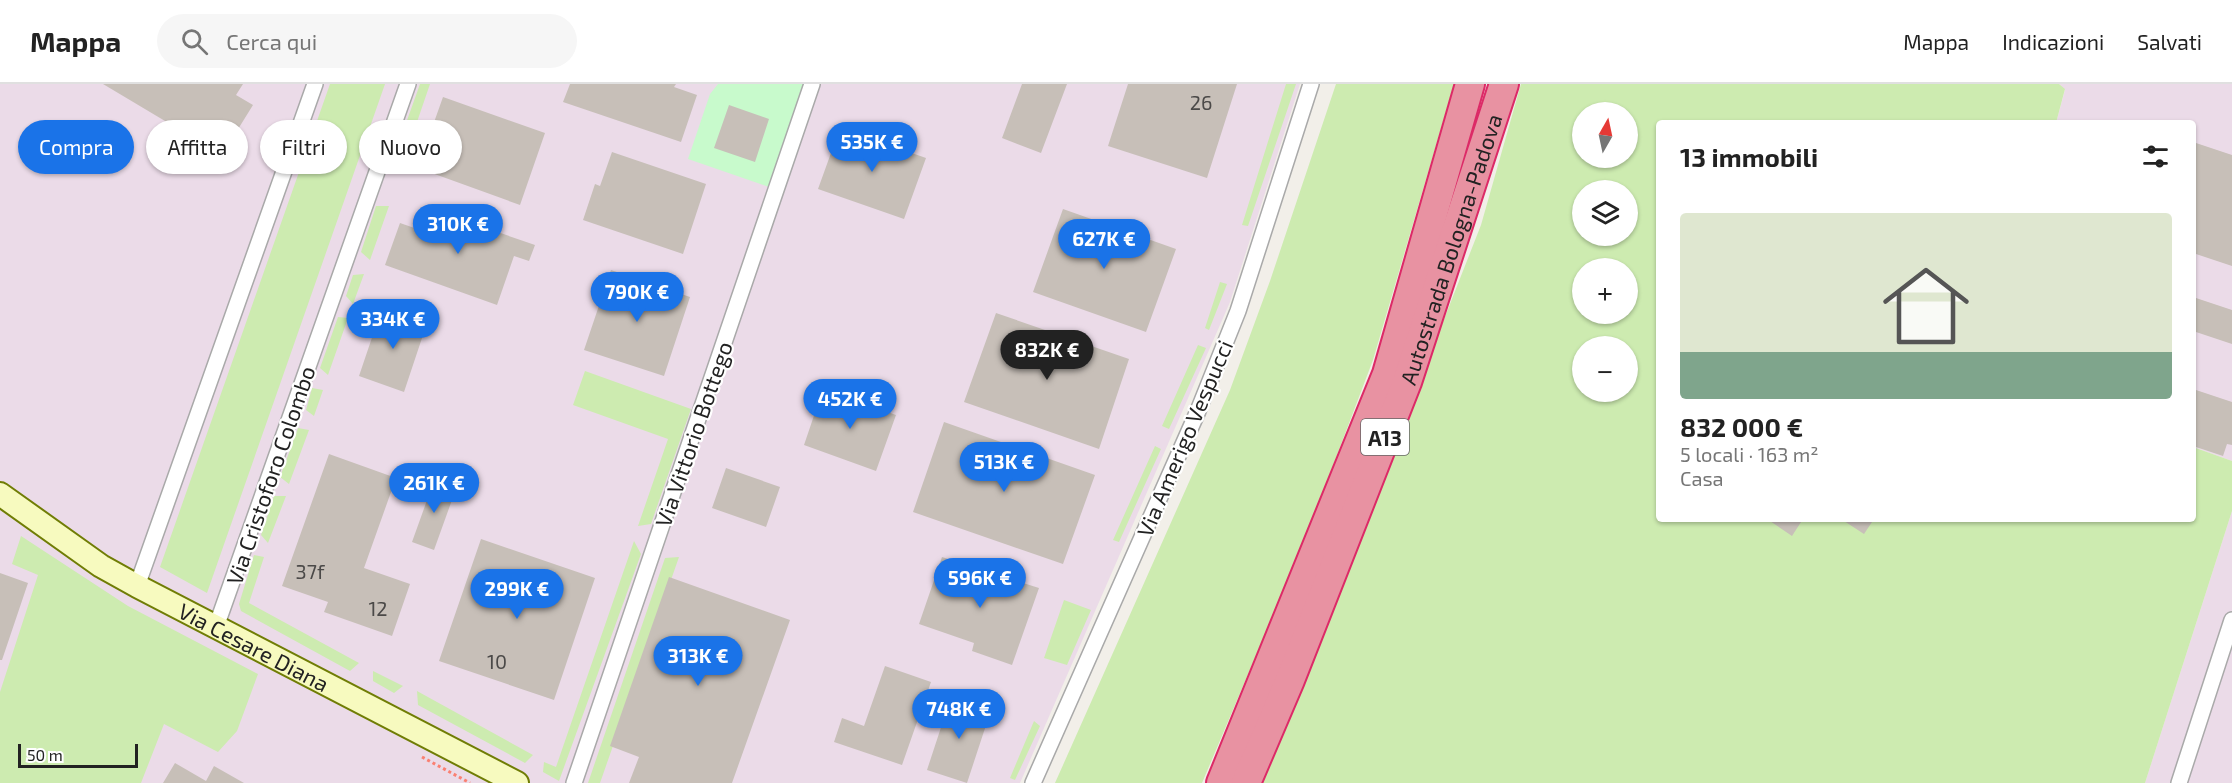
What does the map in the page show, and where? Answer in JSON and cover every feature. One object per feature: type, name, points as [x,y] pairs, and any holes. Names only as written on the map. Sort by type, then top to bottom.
[{"type":"highway","name":"Autostrada Bologna-Padova","points":[[1221,783],[1387,375],[1470,84]]},
{"type":"highway","name":"Autostrada Bologna-Padova","points":[[1246,783],[1290,680],[1407,382],[1504,84]]},
{"type":"main road","name":"Via Cesare Diana","points":[[0,494],[101,566],[517,783]]},
{"type":"street","points":[[137,586],[315,84]]},
{"type":"street","name":"Via Cristoforo Colombo","points":[[216,627],[408,84]]},
{"type":"street","name":"Via Vittorio Bottego","points":[[574,783],[812,84]]},
{"type":"street","name":"Via Amerigo Vespucci","points":[[1033,783],[1155,509],[1233,322],[1311,84]]},
{"type":"street","points":[[2179,783],[2232,620]]},
{"type":"shaded area","points":[[0,84],[1300,84],[1230,302],[1020,783],[100,783],[0,729]]},
{"type":"shaded area","points":[[2059,84],[2232,84],[2232,461],[2196,448],[2196,120],[2057,120],[2065,90]]},
{"type":"shaded area","points":[[2232,511],[2232,783],[2145,783]]},
{"type":"green space","points":[[330,84],[385,84],[372,120],[359,120],[359,158],[207,593],[160,567],[298,174],[347,174],[347,120],[317,120]]},
{"type":"green space","points":[[420,84],[430,84],[418,120],[407,120]]},
{"type":"green space","points":[[718,84],[804,84],[769,187],[688,159],[710,94]]},
{"type":"green space","points":[[1286,84],[1296,84],[1248,226],[1242,225]]},
{"type":"green space","points":[[1336,84],[1454,84],[1373,360],[1304,542],[1202,783],[1055,783],[1230,390],[1270,281]]},
{"type":"green space","points":[[1521,84],[2059,84],[2065,89],[2057,120],[1656,120],[1656,522],[2196,522],[2196,448],[2232,461],[2232,511],[2145,783],[1262,783],[1481,225]]},
{"type":"green space","points":[[376,206],[389,206],[370,260],[361,252]]},
{"type":"green space","points":[[364,274],[353,304],[346,296],[353,275]]},
{"type":"green space","points":[[1220,282],[1227,284],[1209,330],[1205,328]]},
{"type":"green space","points":[[338,317],[348,318],[328,375],[320,368]]},
{"type":"green space","points":[[1198,345],[1206,348],[1169,429],[1162,426]]},
{"type":"green space","points":[[585,371],[691,409],[651,524],[638,526],[668,439],[573,405]]},
{"type":"green space","points":[[312,388],[323,390],[314,416],[306,410]]},
{"type":"green space","points":[[298,428],[309,430],[289,484],[280,477]]},
{"type":"green space","points":[[1155,446],[1161,449],[1119,542],[1113,540]]},
{"type":"green space","points":[[274,496],[286,496],[268,543],[261,535]]},
{"type":"green space","points":[[21,536],[128,606],[258,674],[237,731],[218,752],[164,724],[141,783],[0,783],[0,692],[38,575],[12,564]]},
{"type":"green space","points":[[634,541],[641,554],[559,781],[543,772],[544,762],[556,767]]},
{"type":"green space","points":[[254,555],[264,557],[249,603],[359,663],[350,671],[241,611],[239,604]]},
{"type":"green space","points":[[679,557],[600,783],[588,783],[665,558]]},
{"type":"green space","points":[[1064,600],[1091,610],[1067,665],[1044,658]]},
{"type":"green space","points":[[373,671],[403,686],[394,693],[373,681]]},
{"type":"green space","points":[[417,691],[533,755],[525,763],[418,705]]},
{"type":"green space","points":[[1034,721],[1040,726],[1015,780],[1010,778]]},
{"type":"building","points":[[103,84],[243,84],[236,95],[253,105],[244,120],[163,120]]},
{"type":"building","points":[[570,84],[676,84],[674,87],[697,95],[681,142],[563,102]]},
{"type":"building","points":[[1022,84],[1067,84],[1041,153],[1002,138]]},
{"type":"building","points":[[1128,84],[1237,84],[1207,178],[1108,146]]},
{"type":"building","points":[[443,97],[545,133],[520,205],[435,174],[462,174],[462,120],[435,120]]},
{"type":"building","points":[[729,105],[769,119],[755,162],[714,148]]},
{"type":"building","points":[[840,128],[926,158],[904,219],[818,189]]},
{"type":"building","points":[[2196,143],[2232,155],[2232,266],[2196,254]]},
{"type":"building","points":[[612,152],[706,184],[683,254],[583,220],[595,184],[600,186]]},
{"type":"building","points":[[431,209],[535,245],[529,261],[514,256],[497,305],[385,265],[400,223],[423,231]]},
{"type":"building","points":[[1063,209],[1176,249],[1146,332],[1033,292]]},
{"type":"building","points":[[611,270],[690,297],[664,376],[584,350]]},
{"type":"building","points":[[2196,298],[2232,310],[2232,344],[2196,332]]},
{"type":"building","points":[[382,308],[427,323],[404,392],[359,376]]},
{"type":"building","points":[[996,313],[1129,359],[1099,449],[964,402]]},
{"type":"building","points":[[823,389],[896,415],[876,471],[804,445]]},
{"type":"building","points":[[2196,390],[2232,402],[2232,445],[2227,444],[2223,456],[2196,447]]},
{"type":"building","points":[[944,422],[1095,475],[1063,564],[913,512]]},
{"type":"building","points":[[329,454],[396,478],[364,568],[410,584],[392,636],[324,612],[328,602],[282,586]]},
{"type":"building","points":[[726,468],[780,487],[766,527],[712,508]]},
{"type":"building","points":[[435,478],[457,486],[434,550],[412,542]]},
{"type":"building","points":[[1771,522],[1801,522],[1792,536]]},
{"type":"building","points":[[1846,522],[1872,522],[1864,534]]},
{"type":"building","points":[[481,539],[595,578],[554,700],[439,661]]},
{"type":"building","points":[[942,557],[1039,588],[1012,665],[972,651],[974,643],[919,624]]},
{"type":"building","points":[[0,573],[28,583],[2,660],[0,660]]},
{"type":"building","points":[[669,577],[790,620],[732,783],[629,783],[639,757],[610,746]]},
{"type":"building","points":[[885,666],[931,682],[902,765],[834,742],[842,718],[864,726]]},
{"type":"building","points":[[951,697],[991,710],[967,783],[927,770]]},
{"type":"building","points":[[175,763],[206,781],[214,766],[244,783],[163,783]]}]
